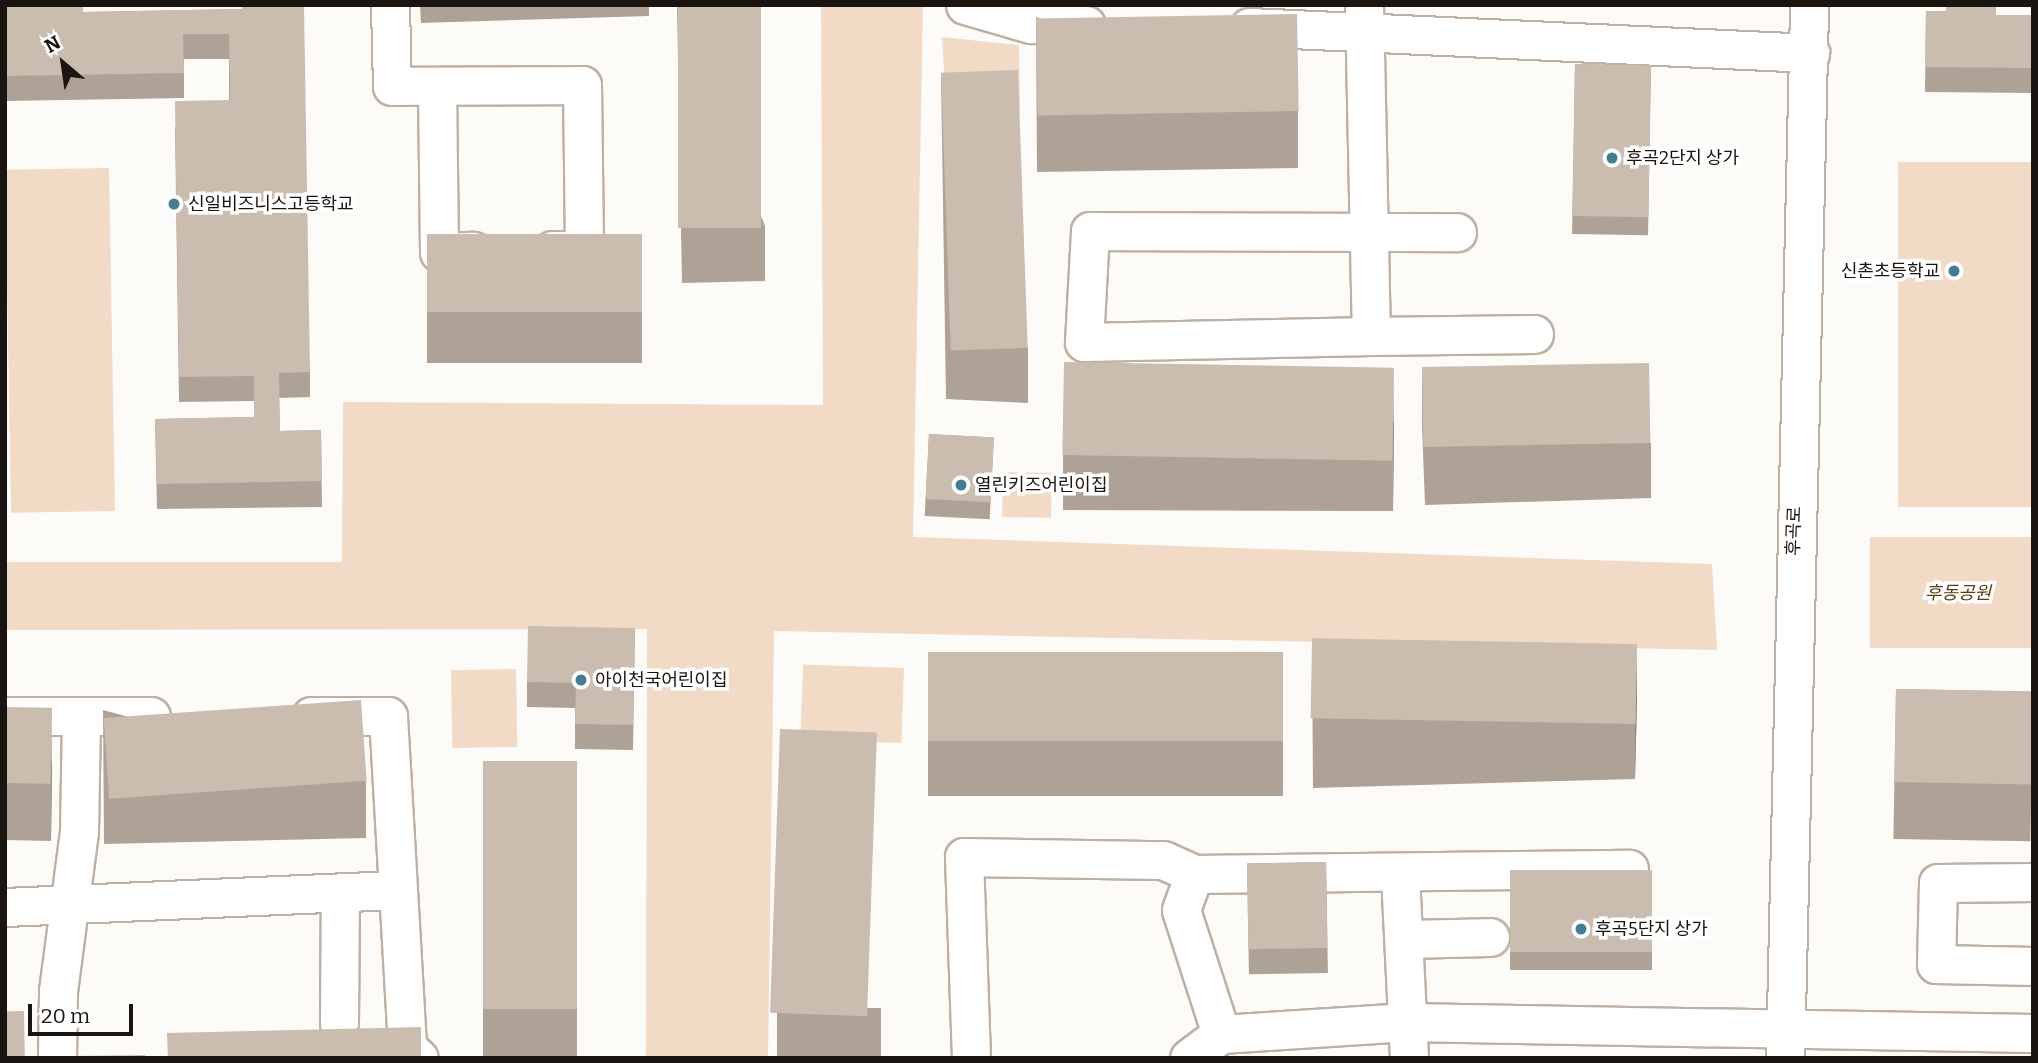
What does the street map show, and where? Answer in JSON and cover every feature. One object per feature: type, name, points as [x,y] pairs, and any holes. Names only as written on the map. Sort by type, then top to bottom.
[{"type":"street","points":[[390,5],[391,86],[582,85],[584,250],[439,251],[437,86]]},
{"type":"street","points":[[965,5],[1031,24],[1129,25]]},
{"type":"street","name":"후곡로","points":[[1785,1044],[1810,53],[1809,5]]},
{"type":"street","points":[[1212,27],[1365,17],[1810,53]]},
{"type":"street","points":[[1365,17],[1371,336]]},
{"type":"street","points":[[1457,232],[1090,231],[1084,342],[1534,334]]},
{"type":"street","points":[[5,716],[193,716]]},
{"type":"street","points":[[57,1058],[67,906],[79,832],[81,716]]},
{"type":"street","points":[[276,716],[388,716],[407,1047],[419,1058]]},
{"type":"street","points":[[971,1058],[964,857],[1163,860],[1194,874],[1629,870]]},
{"type":"street","points":[[1194,874],[1181,910],[1222,1034]]},
{"type":"street","points":[[1400,874],[1409,1058]]},
{"type":"street","points":[[2033,881],[1938,883],[1936,964],[2033,966]]},
{"type":"street","points":[[5,907],[398,890]]},
{"type":"street","points":[[339,1023],[340,893]]},
{"type":"street","points":[[1404,939],[1490,937]]},
{"type":"street","points":[[1189,1058],[1222,1034],[1407,1022],[1785,1044],[1989,1045],[2033,1033]]},
{"type":"green space","points":[[821,5],[923,5],[913,537],[1712,564],[1717,650],[774,631],[768,1058],[646,1058],[647,629],[5,630],[5,562],[342,562],[343,402],[823,405]]},
{"type":"green space","points":[[942,37],[1019,45],[1020,109],[946,107]]},
{"type":"green space","points":[[1898,162],[2033,162],[2033,507],[1898,507]]},
{"type":"green space","points":[[109,168],[115,511],[11,513],[5,170]]},
{"type":"green space","points":[[1003,472],[1052,473],[1051,518],[1002,517]]},
{"type":"green space","name":"후동공원","points":[[1870,537],[2033,537],[2033,648],[1870,648]]},
{"type":"green space","points":[[803,664],[904,668],[901,743],[800,739]]},
{"type":"green space","points":[[516,669],[517,747],[452,748],[451,670]]},
{"type":"building","points":[[5,5],[83,5],[83,12],[304,5],[310,372],[279,373],[280,431],[321,430],[322,481],[157,484],[155,419],[254,417],[254,376],[179,377],[175,101],[230,100],[229,34],[183,34],[184,73],[5,76]]},
{"type":"building","points":[[678,5],[761,5],[761,228],[678,228]]},
{"type":"building","points":[[1946,5],[1996,5],[1996,15],[2033,15],[2033,68],[1925,67],[1926,11],[1946,11]]},
{"type":"building","points":[[1297,14],[1299,111],[1038,116],[1036,19]]},
{"type":"building","name":"후곡2단지 상가","points":[[1575,64],[1651,65],[1648,217],[1572,216]]},
{"type":"building","points":[[1018,70],[1028,348],[951,351],[941,73]]},
{"type":"building","points":[[427,234],[642,234],[642,312],[427,312]]},
{"type":"building","points":[[1064,362],[1394,368],[1392,461],[1062,455]]},
{"type":"building","points":[[1649,363],[1650,443],[1423,447],[1422,367]]},
{"type":"building","name":"열린키즈어린이집","points":[[929,434],[994,437],[991,502],[926,499]]},
{"type":"building","name":"아이천국어린이집","points":[[528,626],[635,628],[633,725],[575,724],[576,683],[527,682]]},
{"type":"building","points":[[1312,638],[1637,644],[1636,724],[1311,718]]},
{"type":"building","points":[[928,652],[1283,652],[1283,741],[928,741]]},
{"type":"building","points":[[1896,689],[2033,691],[2031,784],[1894,782]]},
{"type":"building","points":[[361,700],[367,781],[109,799],[104,718]]},
{"type":"building","points":[[5,707],[52,708],[51,784],[5,783]]},
{"type":"building","points":[[780,729],[877,732],[867,1016],[770,1013]]},
{"type":"building","points":[[483,761],[577,761],[577,1009],[483,1009]]},
{"type":"building","points":[[1326,862],[1328,948],[1249,949],[1247,863]]},
{"type":"building","name":"후곡5단지 상가","points":[[1510,870],[1652,870],[1652,952],[1510,952]]},
{"type":"building","points":[[5,1011],[24,1011],[25,1058],[6,1058]]},
{"type":"building","points":[[421,1027],[421,1058],[168,1058],[167,1033]]},
{"type":"building","points":[[145,1055],[145,1058],[71,1058],[71,1056]]},
{"type":"place","name":"후곡2단지 상가","points":[[1612,158]]},
{"type":"place","name":"신일비즈니스고등학교","points":[[174,204]]},
{"type":"place","name":"신촌초등학교","points":[[1954,271]]},
{"type":"place","name":"열린키즈어린이집","points":[[961,485]]},
{"type":"place","name":"아이천국어린이집","points":[[581,680]]},
{"type":"place","name":"후곡5단지 상가","points":[[1581,929]]}]
